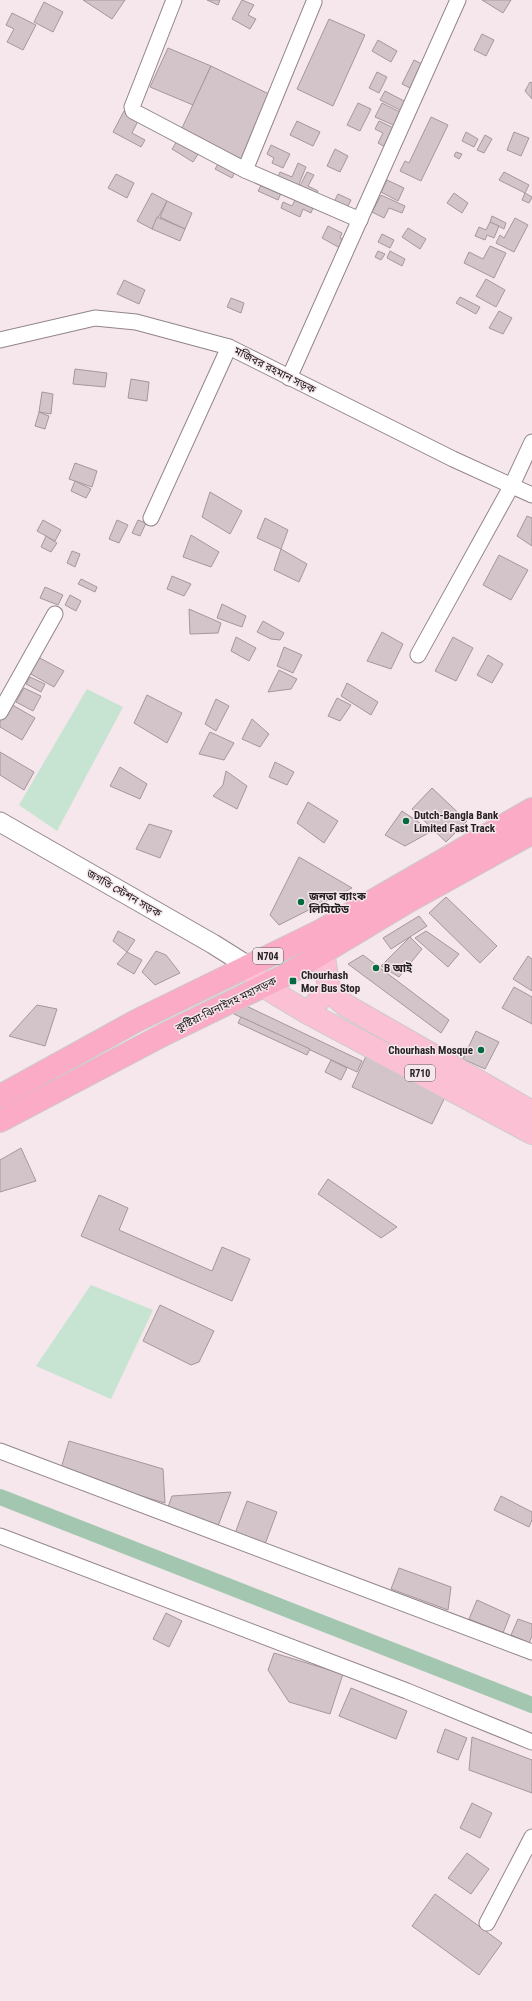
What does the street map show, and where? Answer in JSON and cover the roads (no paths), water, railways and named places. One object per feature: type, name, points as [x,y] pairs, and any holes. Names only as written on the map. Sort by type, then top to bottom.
[{"type":"highway","name":"N704","points":[[0,1096],[136,1020],[322,930],[532,809]]},
{"type":"highway","name":"কুষ্টিয়া-ঝিনাইদহ মহাসড়ক","points":[[0,1121],[163,1035],[263,986],[409,901],[532,833]]},
{"type":"main road","name":"R710","points":[[322,930],[323,952],[330,988],[336,997],[345,1005],[532,1112]]},
{"type":"main road","name":"R710","points":[[248,966],[263,986],[308,1013],[532,1133]]},
{"type":"main road","points":[[308,1013],[330,988]]},
{"type":"street","points":[[174,0],[134,102],[133,111],[245,170],[360,220]]},
{"type":"street","points":[[289,378],[458,0]]},
{"type":"street","points":[[245,170],[314,2]]},
{"type":"street","name":"মজিবর রহমান সড়ক","points":[[0,340],[95,318],[136,322],[229,347],[453,459],[532,495]]},
{"type":"street","points":[[151,518],[229,347]]},
{"type":"street","points":[[418,655],[512,485],[532,442]]},
{"type":"street","points":[[0,712],[55,614]]},
{"type":"street","name":"জগতি স্টেশন সড়ক","points":[[0,822],[213,944],[248,966]]},
{"type":"street","points":[[0,1451],[532,1652]]},
{"type":"street","points":[[0,1536],[407,1691],[532,1742]]},
{"type":"street","points":[[487,1923],[532,1837]]},
{"type":"waterway","points":[[0,1497],[532,1705]]},
{"type":"place","name":"Dutch-Bangla Bank Limited Fast Track","points":[[406,821]]},
{"type":"place","name":"জনতা ব্যাংক লিমিটেড","points":[[301,902]]},
{"type":"place","name":"B আই","points":[[376,968]]},
{"type":"place","name":"Chourhash Mor Bus Stop","points":[[293,981]]},
{"type":"place","name":"Chourhash Mosque","points":[[481,1050]]}]
